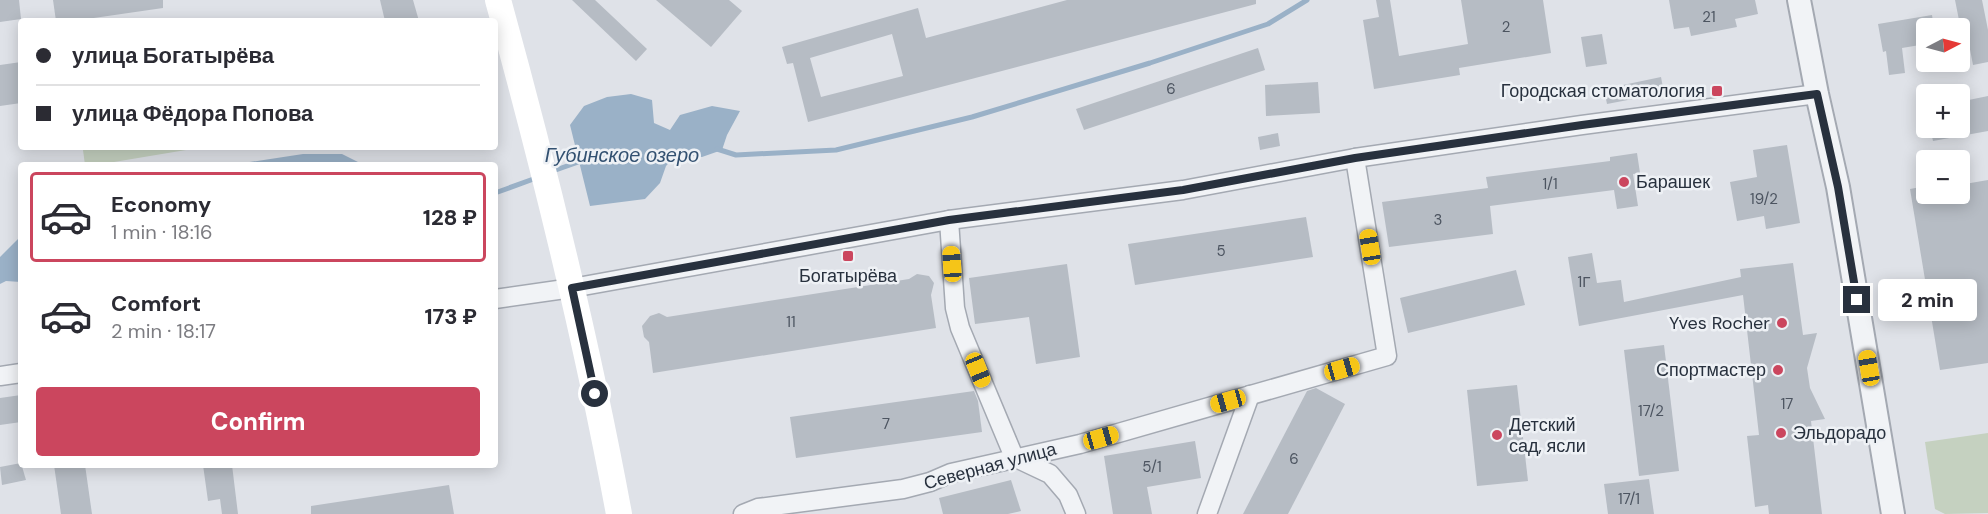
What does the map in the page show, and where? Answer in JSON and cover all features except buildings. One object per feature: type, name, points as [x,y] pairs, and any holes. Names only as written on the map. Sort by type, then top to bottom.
[{"type":"main road","points":[[498,0],[558,226],[619,514]]},
{"type":"street","points":[[1799,0],[1838,187],[1893,514]]},
{"type":"street","points":[[498,299],[572,288],[949,220],[1183,190],[1355,158],[1817,94]]},
{"type":"street","name":"Северная улица","points":[[743,514],[758,508],[903,489],[930,482],[951,473],[1080,444],[1388,356],[1355,158]]},
{"type":"street","points":[[949,220],[956,308],[960,328],[1014,457],[1050,474],[1068,495],[1076,514]]},
{"type":"street","points":[[0,376],[18,373]]},
{"type":"street","points":[[1208,514],[1250,395]]},
{"type":"green space","points":[[83,150],[186,150],[114,162],[85,162]]},
{"type":"green space","points":[[1988,433],[1988,513],[1945,514],[1935,509],[1925,442]]},
{"type":"water","name":"Губинское озеро","points":[[631,94],[652,100],[654,123],[670,130],[680,115],[712,106],[740,111],[722,150],[702,157],[677,154],[666,166],[660,183],[645,199],[590,206],[570,125],[584,106],[607,97]]},
{"type":"water","points":[[303,154],[342,154],[358,162],[250,162]]},
{"type":"water","points":[[18,239],[18,282],[6,281],[0,284],[0,257]]},
{"type":"waterway","points":[[717,149],[736,155],[836,150],[972,117],[1150,63],[1268,24],[1307,0]]},
{"type":"waterway","points":[[550,172],[584,160]]},
{"type":"waterway","points":[[498,192],[539,177]]},
{"type":"place","name":"Городская стоматология","points":[[1717,91]]},
{"type":"place","name":"Барашек","points":[[1624,182]]},
{"type":"place","name":"Богатырёва","points":[[848,256]]},
{"type":"place","name":"Yves Rocher","points":[[1782,323]]},
{"type":"place","name":"Спортмастер","points":[[1778,370]]},
{"type":"place","name":"Эльдорадо","points":[[1781,433]]},
{"type":"place","name":"Детский сад, ясли","points":[[1497,435]]},
{"type":"route","points":[[595,394],[572,288],[949,220],[1183,190],[1355,158],[1817,94],[1838,187],[1857,300]]}]
